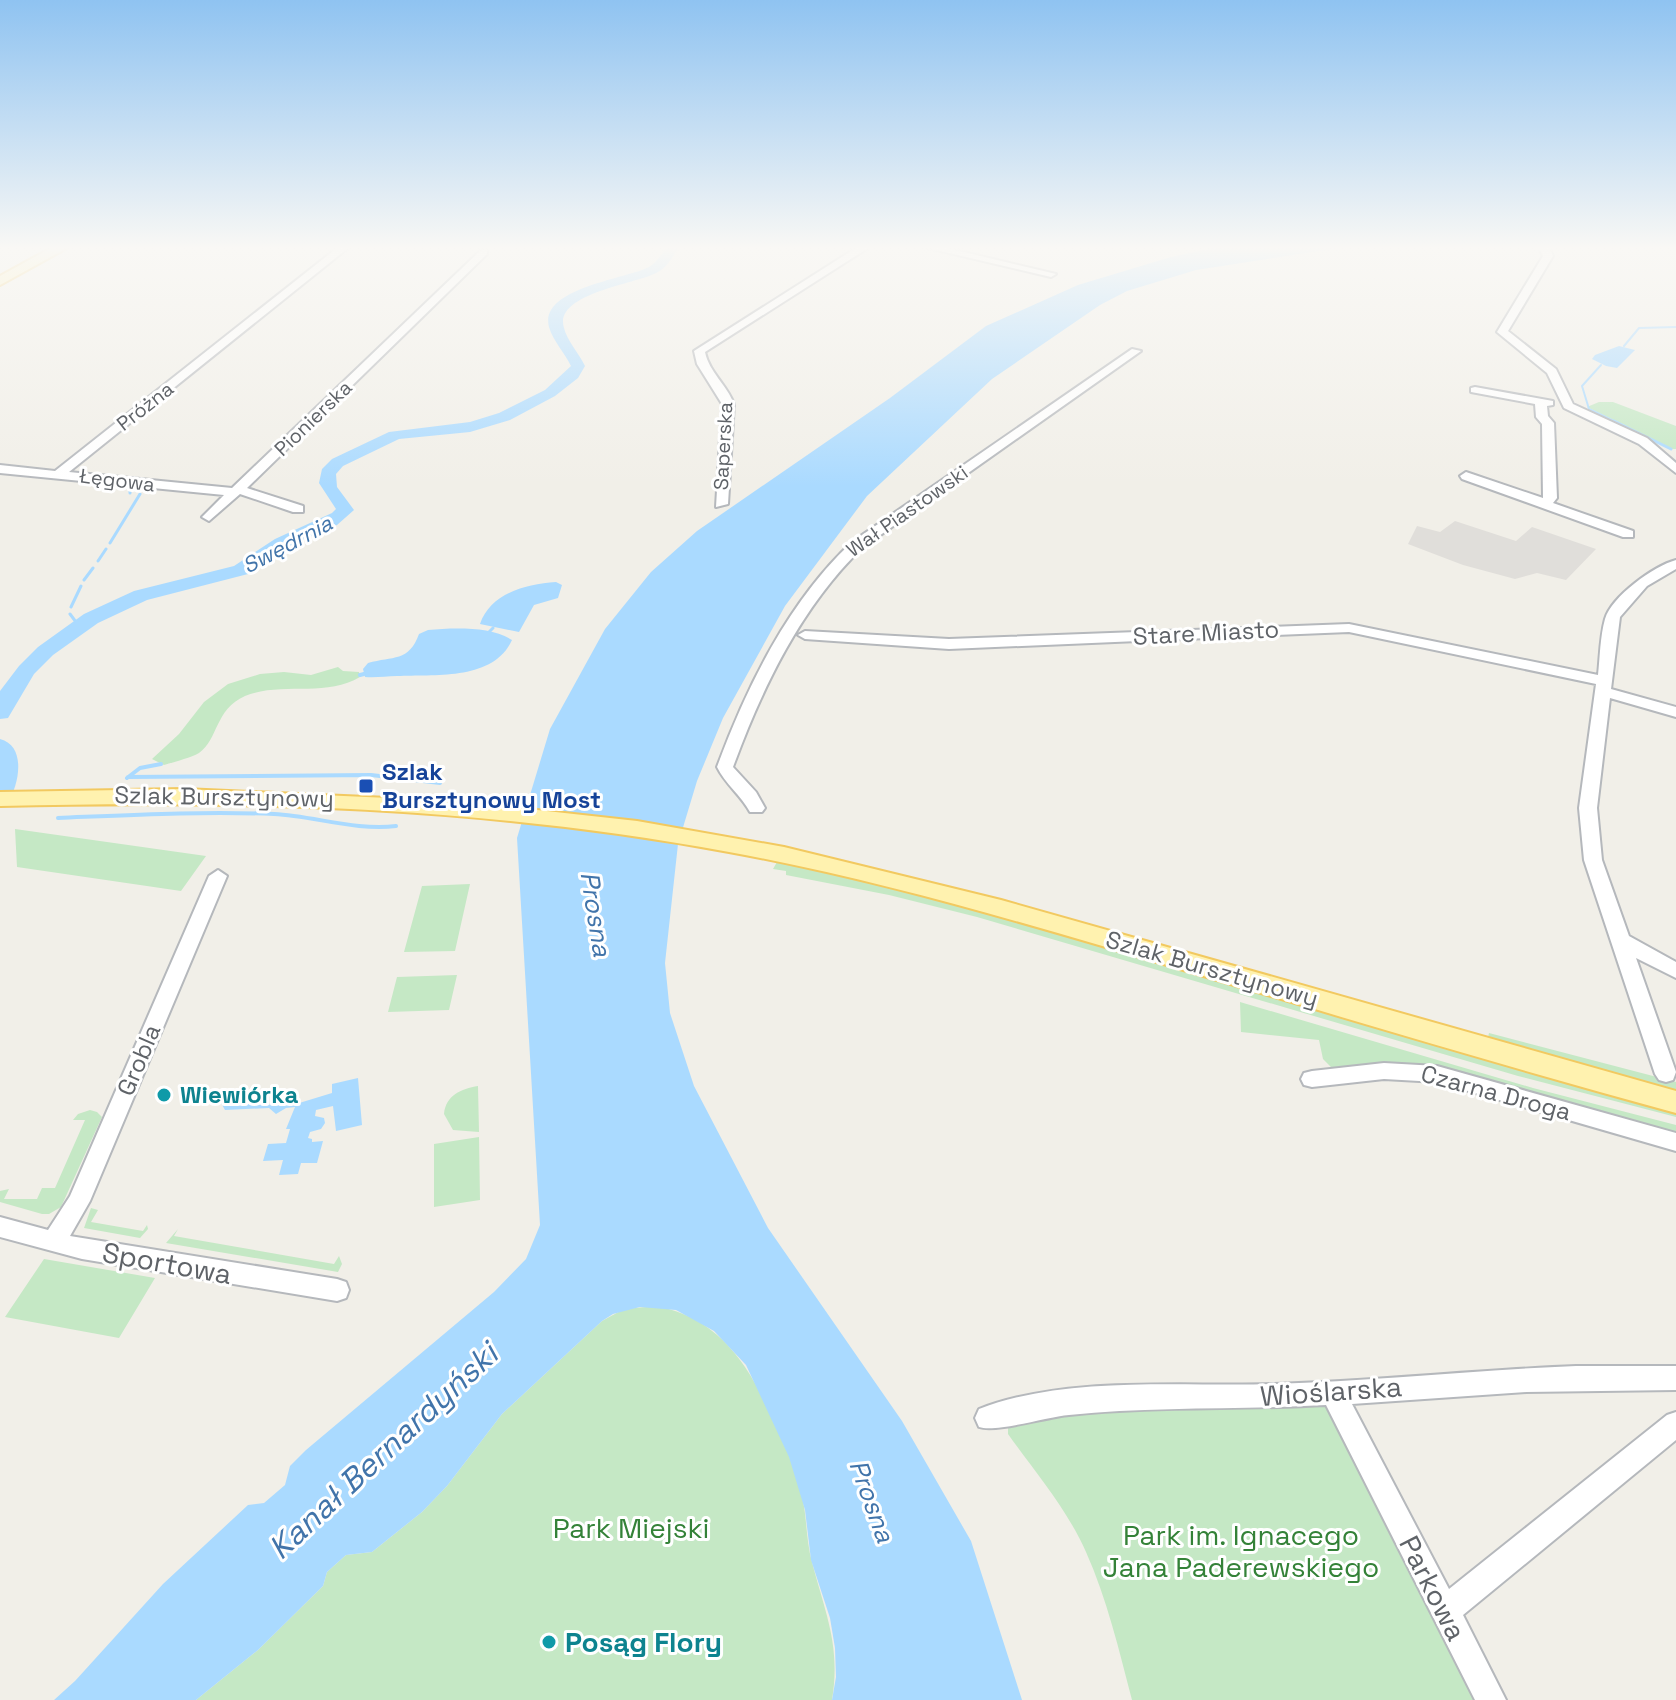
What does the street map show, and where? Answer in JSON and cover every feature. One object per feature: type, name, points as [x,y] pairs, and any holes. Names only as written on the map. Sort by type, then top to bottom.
[{"type":"main road","name":"Szlak Bursztynowy","points":[[0,799],[289,796],[504,811],[702,839],[877,875],[994,906],[1676,1102]]},
{"type":"street","name":"Próżna","points":[[60,473],[243,327]]},
{"type":"street","name":"Pionierska","points":[[209,517],[406,327]]},
{"type":"street","name":"Saperska","points":[[721,504],[728,404],[720,383],[700,360],[699,351],[737,327]]},
{"type":"street","points":[[1505,327],[1502,332],[1552,371],[1568,406]]},
{"type":"street","name":"Wał Piastowski","points":[[756,808],[750,795],[730,777],[725,767],[796,619],[833,567],[857,545],[1136,351]]},
{"type":"street","points":[[1475,390],[1568,406],[1643,441],[1676,469]]},
{"type":"street","points":[[1541,402],[1542,417],[1548,423],[1550,498],[1545,504]]},
{"type":"street","name":"Łęgowa","points":[[0,469],[236,490],[298,509]]},
{"type":"street","points":[[1466,476],[1628,534]]},
{"type":"street","points":[[1666,1074],[1593,860],[1588,808],[1613,616],[1642,583],[1660,570],[1676,564]]},
{"type":"street","name":"Stare Miasto","points":[[805,635],[949,644],[1349,628],[1602,686],[1676,712]]},
{"type":"street","name":"Grobla","points":[[54,1241],[79,1201],[218,876]]},
{"type":"street","points":[[1620,940],[1676,971]]},
{"type":"street","name":"Czarna Droga","points":[[1312,1079],[1394,1070],[1437,1074],[1676,1142]]},
{"type":"street","name":"Sportowa","points":[[0,1227],[143,1259],[337,1290]]},
{"type":"street","name":"Wioślarska","points":[[988,1418],[1061,1403],[1332,1391],[1520,1378],[1676,1378]]},
{"type":"street","name":"Parkowa","points":[[1332,1391],[1491,1700]]},
{"type":"street","points":[[1445,1611],[1676,1424]]},
{"type":"shaded area","points":[[1455,521],[1516,541],[1532,527],[1596,549],[1566,580],[1537,573],[1515,579],[1463,565],[1408,544],[1417,526],[1440,532]]},
{"type":"green space","points":[[1599,402],[1613,402],[1676,426],[1676,449],[1587,407]]},
{"type":"green space","points":[[338,667],[343,671],[359,672],[360,677],[332,687],[274,690],[245,696],[222,716],[210,740],[199,753],[164,765],[152,759],[179,734],[204,702],[228,684],[260,674],[284,672],[311,675]]},
{"type":"green space","points":[[15,829],[206,856],[181,891],[17,867]]},
{"type":"green space","points":[[750,853],[885,882],[1676,1109],[1676,1117],[1518,1076],[977,917],[889,895],[786,875],[786,871],[773,869],[777,862],[748,857]]},
{"type":"green space","points":[[470,884],[455,951],[404,952],[422,886]]},
{"type":"green space","points":[[457,975],[449,1010],[388,1012],[397,977]]},
{"type":"green space","points":[[1240,1002],[1533,1088],[1676,1125],[1676,1135],[1454,1072],[1332,1068],[1323,1059],[1319,1040],[1241,1032]]},
{"type":"green space","points":[[1489,1033],[1676,1082],[1676,1096],[1487,1042]]},
{"type":"green space","points":[[478,1086],[479,1132],[453,1130],[444,1114],[445,1107],[460,1091]]},
{"type":"green space","points":[[90,1110],[102,1117],[61,1207],[49,1214],[42,1214],[0,1202],[0,1191],[9,1189],[4,1199],[37,1199],[42,1188],[55,1188],[85,1120],[73,1120],[78,1114]]},
{"type":"green space","points":[[479,1137],[480,1200],[434,1207],[434,1144]]},
{"type":"green space","points":[[91,1208],[98,1210],[91,1222],[143,1231],[147,1225],[148,1229],[140,1238],[84,1228]]},
{"type":"green space","points":[[178,1229],[174,1236],[334,1264],[339,1256],[342,1264],[338,1272],[166,1243]]},
{"type":"green space","points":[[44,1259],[155,1278],[119,1338],[5,1317]]},
{"type":"green space","name":"Park Miejski","points":[[657,1306],[699,1322],[730,1348],[754,1382],[778,1430],[800,1486],[810,1554],[830,1630],[834,1662],[832,1700],[196,1700],[258,1650],[323,1586],[327,1572],[346,1555],[372,1552],[422,1512],[447,1486],[502,1414],[602,1321],[624,1309]]},
{"type":"green space","name":"Park im. Ignacego Jana Paderewskiego","points":[[1313,1401],[1326,1406],[1335,1415],[1480,1700],[1132,1700],[1106,1606],[1086,1552],[1060,1506],[1008,1434],[1008,1427],[1023,1418],[1048,1411]]},
{"type":"water","points":[[984,327],[1067,327],[992,379],[867,496],[785,606],[723,718],[697,781],[678,844],[665,963],[670,1013],[694,1086],[768,1228],[902,1421],[971,1541],[1022,1700],[832,1700],[836,1677],[835,1648],[830,1618],[811,1560],[805,1510],[789,1457],[746,1365],[714,1331],[676,1310],[640,1307],[613,1314],[602,1321],[502,1414],[447,1486],[422,1512],[372,1552],[346,1555],[327,1572],[323,1586],[258,1650],[196,1700],[54,1700],[163,1584],[248,1505],[264,1503],[285,1485],[290,1466],[306,1450],[494,1292],[526,1259],[540,1225],[517,838],[550,729],[605,629],[651,572],[697,531],[890,398]]},
{"type":"water","points":[[1619,346],[1635,350],[1617,368],[1592,359],[1595,355]]},
{"type":"water","points":[[556,582],[562,585],[558,598],[534,605],[519,632],[480,624],[492,605],[510,592]]},
{"type":"water","points":[[428,630],[483,630],[512,640],[491,663],[462,673],[365,677],[363,669],[368,663],[405,654],[419,634]]},
{"type":"water","points":[[358,1078],[362,1125],[336,1131],[333,1106],[316,1110],[315,1116],[324,1118],[325,1123],[321,1129],[310,1132],[308,1138],[312,1142],[323,1141],[317,1163],[301,1163],[298,1174],[279,1175],[283,1160],[263,1161],[268,1144],[286,1143],[290,1129],[286,1129],[295,1107],[276,1114],[269,1108],[225,1110],[215,1092],[221,1091],[229,1106],[245,1100],[251,1105],[296,1104],[332,1093],[332,1084]]},
{"type":"waterway","name":"Swędrnia","points":[[0,713],[26,670],[45,651],[91,618],[140,595],[241,570],[281,543],[339,516],[345,510],[327,483],[330,469],[338,462],[395,435],[491,422],[520,410],[563,384],[578,366],[556,327]]},
{"type":"waterway","points":[[1624,346],[1639,328],[1664,327]]},
{"type":"waterway","points":[[1601,365],[1582,386],[1589,409],[1618,423]]},
{"type":"waterway","points":[[1614,421],[1671,449]]},
{"type":"waterway","points":[[130,485],[130,493]]},
{"type":"waterway","points":[[110,543],[140,494]]},
{"type":"waterway","points":[[98,561],[106,549]]},
{"type":"waterway","points":[[84,580],[93,568]]},
{"type":"waterway","points":[[71,607],[81,586]]},
{"type":"waterway","points":[[70,614],[79,626]]},
{"type":"waterway","points":[[489,632],[493,628]]},
{"type":"waterway","points":[[360,675],[364,674]]},
{"type":"waterway","name":"Swędrnia","points":[[0,746],[9,771],[0,797]]},
{"type":"waterway","points":[[128,777],[140,768],[161,764]]},
{"type":"waterway","points":[[128,777],[371,775],[440,783]]},
{"type":"waterway","points":[[58,818],[247,813],[289,815],[366,827],[396,826]]},
{"type":"place","name":"Szlak Bursztynowy Most","points":[[366,786]]},
{"type":"place","name":"Wiewiórka","points":[[164,1095]]},
{"type":"place","name":"Posąg Flory","points":[[549,1642]]},
{"type":"water label","name":"Prosna","points":[[596,914]]},
{"type":"water label","name":"Kanał Bernardyński","points":[[383,1451]]},
{"type":"water label","name":"Prosna","points":[[872,1501]]}]
